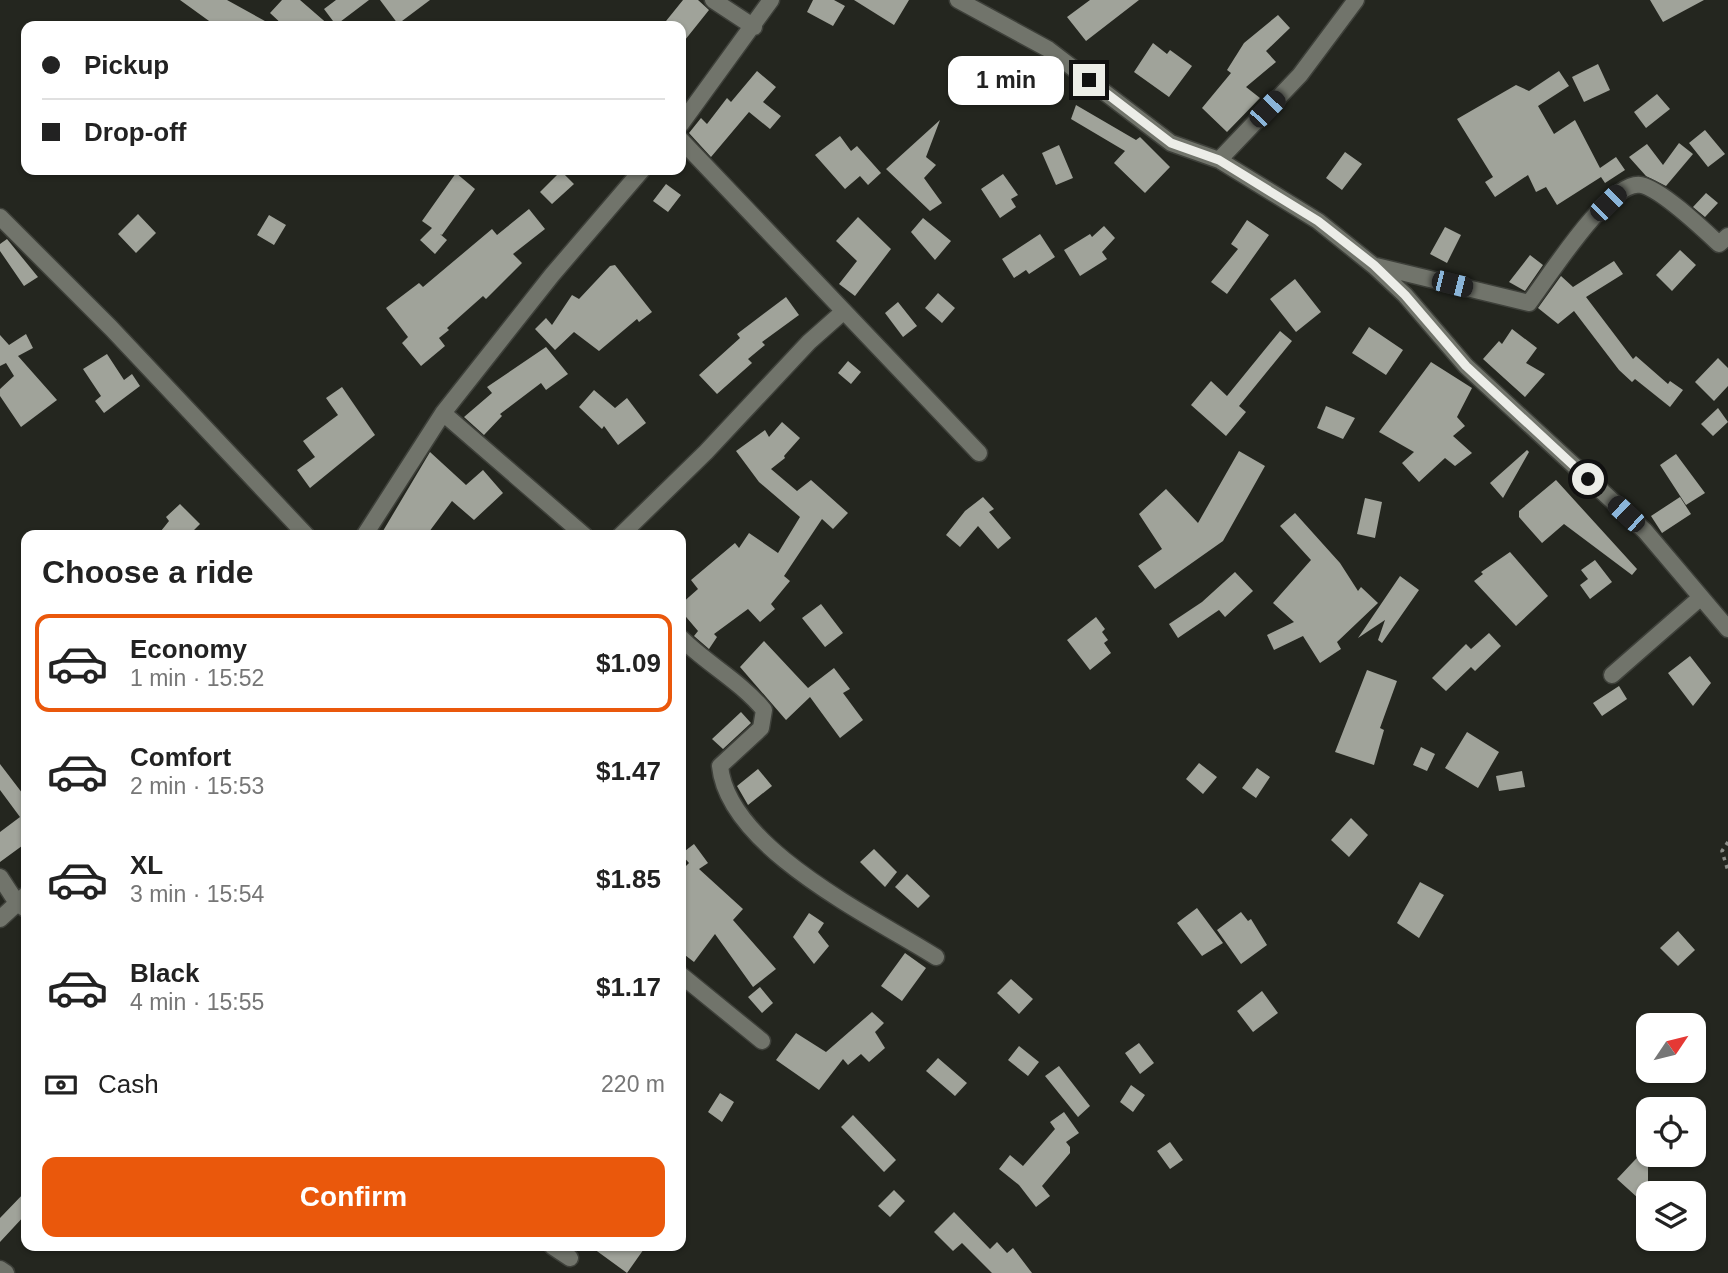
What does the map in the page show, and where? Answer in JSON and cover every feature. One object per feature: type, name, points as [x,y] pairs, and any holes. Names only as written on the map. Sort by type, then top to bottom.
[{"type":"street","points":[[713,0],[754,27]]},
{"type":"street","points":[[686,117],[771,0]]},
{"type":"street","points":[[958,0],[1048,49],[1171,143],[1219,160],[1318,221],[1374,265],[1405,295],[1466,366],[1645,531],[1728,629]]},
{"type":"street","points":[[1219,160],[1300,75],[1356,0]]},
{"type":"street","points":[[686,145],[979,453]]},
{"type":"street","points":[[368,530],[443,413],[552,275],[638,175]]},
{"type":"street","points":[[1374,265],[1529,303],[1592,218],[1623,187],[1642,185],[1679,209],[1719,244],[1728,236]]},
{"type":"street","points":[[0,217],[111,328],[301,530]]},
{"type":"street","points":[[626,530],[706,452],[809,342],[844,310]]},
{"type":"street","points":[[443,413],[578,530]]},
{"type":"street","points":[[1612,675],[1700,598]]},
{"type":"street","points":[[686,643],[736,681],[764,710],[761,727],[720,766],[722,782],[735,808],[777,857],[936,957]]},
{"type":"street","points":[[0,877],[21,901]]},
{"type":"street","points":[[0,919],[21,904]]},
{"type":"street","points":[[686,979],[762,1041]]},
{"type":"street","points":[[560,1251],[570,1258]]},
{"type":"street","points":[[0,1269],[6,1273]]},
{"type":"path","points":[[1728,842],[1722,850],[1728,872]]},
{"type":"building","points":[[180,0],[227,0],[265,21],[209,21]]},
{"type":"building","points":[[282,0],[300,0],[324,21],[279,21],[270,13]]},
{"type":"building","points":[[336,0],[369,0],[341,21],[333,21],[324,9]]},
{"type":"building","points":[[380,0],[430,0],[402,21],[396,21]]},
{"type":"building","points":[[683,0],[698,0],[709,10],[686,39],[686,21],[666,21]]},
{"type":"building","points":[[813,0],[834,0],[845,6],[833,26],[807,12]]},
{"type":"building","points":[[854,0],[909,0],[894,25]]},
{"type":"building","points":[[1090,0],[1139,0],[1086,41],[1067,17]]},
{"type":"building","points":[[1650,0],[1704,0],[1663,22]]},
{"type":"building","points":[[1278,15],[1290,28],[1266,51],[1276,62],[1246,87],[1260,98],[1227,132],[1202,108],[1231,73],[1227,70],[1244,43]]},
{"type":"building","points":[[1153,43],[1167,54],[1170,50],[1192,66],[1169,97],[1134,72]]},
{"type":"building","points":[[1598,64],[1610,90],[1584,102],[1572,77]]},
{"type":"building","points":[[757,71],[776,87],[763,102],[781,116],[770,129],[749,112],[711,157],[689,133],[701,118],[707,124],[727,98],[731,102]]},
{"type":"building","points":[[1559,71],[1569,86],[1538,106],[1554,134],[1575,120],[1600,168],[1616,157],[1625,170],[1605,183],[1601,177],[1557,205],[1546,187],[1536,192],[1528,175],[1495,197],[1485,182],[1493,177],[1457,119],[1516,85],[1529,91]]},
{"type":"building","points":[[1657,94],[1670,109],[1646,128],[1634,112]]},
{"type":"building","points":[[1076,105],[1136,140],[1140,137],[1170,167],[1145,193],[1114,163],[1125,151],[1071,119]]},
{"type":"building","points":[[940,120],[926,157],[936,165],[924,178],[942,203],[930,211],[886,169]]},
{"type":"building","points":[[1705,130],[1725,154],[1708,167],[1689,143]]},
{"type":"building","points":[[840,136],[851,151],[857,146],[881,173],[868,185],[860,176],[845,189],[815,155]]},
{"type":"building","points":[[1679,143],[1693,154],[1666,186],[1646,176],[1629,157],[1647,144],[1663,165]]},
{"type":"building","points":[[1059,145],[1073,178],[1056,185],[1042,153]]},
{"type":"building","points":[[1345,152],[1362,164],[1342,190],[1326,178]]},
{"type":"building","points":[[1003,174],[1018,195],[1011,199],[1016,207],[1000,218],[981,189]]},
{"type":"building","points":[[455,175],[458,175],[475,189],[442,235],[440,234],[447,240],[435,254],[420,240],[432,228],[422,221]]},
{"type":"building","points":[[557,175],[565,175],[574,184],[552,204],[540,192]]},
{"type":"building","points":[[666,184],[681,195],[668,212],[653,201]]},
{"type":"building","points":[[1706,193],[1718,203],[1705,217],[1693,207]]},
{"type":"building","points":[[529,209],[545,229],[513,254],[522,263],[486,299],[483,296],[447,328],[449,330],[439,338],[445,346],[421,366],[402,343],[408,337],[386,308],[419,283],[423,287],[492,229],[497,235]]},
{"type":"building","points":[[138,214],[156,233],[136,253],[118,234]]},
{"type":"building","points":[[269,215],[286,225],[274,245],[257,235]]},
{"type":"building","points":[[858,217],[891,249],[855,296],[839,284],[857,261],[836,241]]},
{"type":"building","points":[[923,218],[951,241],[935,260],[911,232]]},
{"type":"building","points":[[1247,220],[1269,235],[1227,294],[1211,282],[1238,249],[1231,244]]},
{"type":"building","points":[[1104,226],[1115,238],[1102,252],[1107,259],[1080,276],[1064,250],[1090,234],[1092,237]]},
{"type":"building","points":[[1445,227],[1461,235],[1447,263],[1430,254]]},
{"type":"building","points":[[1040,234],[1055,257],[1029,274],[1026,270],[1014,278],[1002,259]]},
{"type":"building","points":[[7,239],[38,277],[24,286],[0,251],[0,244]]},
{"type":"building","points":[[1680,250],[1696,265],[1672,291],[1656,275]]},
{"type":"building","points":[[1530,255],[1543,265],[1525,291],[1509,282]]},
{"type":"building","points":[[1614,261],[1623,274],[1586,297],[1633,359],[1636,356],[1668,384],[1670,381],[1683,390],[1670,407],[1635,379],[1632,382],[1619,370],[1574,311],[1558,324],[1538,308],[1561,276],[1573,287]]},
{"type":"building","points":[[615,265],[652,312],[639,322],[637,319],[599,351],[574,332],[555,350],[535,329],[546,318],[552,325],[572,295],[579,299],[610,266]]},
{"type":"building","points":[[1295,279],[1321,312],[1296,332],[1270,299]]},
{"type":"building","points":[[938,293],[955,308],[942,323],[925,308]]},
{"type":"building","points":[[786,297],[799,315],[762,342],[765,345],[748,359],[752,363],[717,394],[699,375],[740,338],[737,334]]},
{"type":"building","points":[[898,302],[917,326],[903,337],[885,313]]},
{"type":"building","points":[[1369,327],[1403,350],[1386,375],[1352,353]]},
{"type":"building","points":[[1512,329],[1537,348],[1526,363],[1545,374],[1525,397],[1483,359],[1499,341],[1502,344]]},
{"type":"building","points":[[1280,331],[1292,341],[1239,406],[1246,412],[1226,436],[1191,405],[1211,381],[1227,396]]},
{"type":"building","points":[[26,334],[33,348],[18,356],[57,400],[21,427],[0,396],[0,389],[14,376],[6,363],[0,366],[0,335],[9,345]]},
{"type":"building","points":[[546,347],[568,374],[546,390],[541,383],[500,414],[502,416],[484,435],[464,417],[492,393],[487,387]]},
{"type":"building","points":[[107,354],[124,380],[132,374],[140,386],[104,413],[95,401],[101,396],[83,369]]},
{"type":"building","points":[[1718,358],[1728,368],[1728,386],[1714,401],[1695,382]]},
{"type":"building","points":[[848,361],[861,372],[851,384],[838,373]]},
{"type":"building","points":[[1431,362],[1472,388],[1457,417],[1465,426],[1453,436],[1472,453],[1455,466],[1445,458],[1419,482],[1402,463],[1414,452],[1379,432]]},
{"type":"building","points":[[342,387],[375,435],[310,488],[297,470],[315,457],[303,441],[338,415],[326,398]]},
{"type":"building","points":[[594,390],[615,408],[627,398],[646,423],[618,445],[604,426],[602,429],[579,407]]},
{"type":"building","points":[[1326,406],[1355,418],[1343,439],[1317,428]]},
{"type":"building","points":[[1718,408],[1728,422],[1713,436],[1701,424]]},
{"type":"building","points":[[782,422],[800,438],[785,458],[771,469],[797,491],[811,480],[848,513],[833,529],[822,519],[784,576],[790,581],[771,604],[775,609],[760,622],[748,609],[714,634],[717,637],[709,649],[694,636],[698,631],[686,617],[686,600],[698,589],[691,580],[735,543],[739,548],[749,533],[778,553],[800,517],[759,482],[736,451],[765,430],[769,437]]},
{"type":"building","points":[[1527,450],[1529,452],[1503,498],[1490,483]]},
{"type":"building","points":[[1239,451],[1265,466],[1223,541],[1155,589],[1138,566],[1162,549],[1139,514],[1166,489],[1198,523]]},
{"type":"building","points":[[430,452],[466,485],[483,470],[503,493],[474,520],[452,501],[430,530],[384,530]]},
{"type":"building","points":[[1676,454],[1705,493],[1686,505],[1660,465]]},
{"type":"building","points":[[1556,480],[1637,569],[1632,575],[1564,524],[1542,543],[1519,517],[1519,511]]},
{"type":"building","points":[[983,497],[994,509],[989,512],[1011,538],[998,549],[978,526],[960,547],[946,535],[965,511]]},
{"type":"building","points":[[1680,497],[1691,514],[1662,533],[1651,516]]},
{"type":"building","points":[[1365,498],[1382,502],[1375,538],[1357,534]]},
{"type":"building","points":[[180,504],[200,524],[194,530],[162,530],[169,521],[166,517]]},
{"type":"building","points":[[1295,513],[1340,563],[1358,591],[1361,587],[1378,603],[1337,642],[1341,649],[1320,663],[1303,636],[1274,650],[1267,635],[1294,622],[1273,603],[1311,560],[1280,526]]},
{"type":"building","points":[[1510,552],[1548,596],[1516,626],[1474,581],[1483,574],[1481,572]]},
{"type":"building","points":[[1595,560],[1612,582],[1590,599],[1580,585],[1588,579],[1581,570]]},
{"type":"building","points":[[1235,572],[1253,591],[1225,617],[1219,610],[1178,638],[1169,624],[1202,602]]},
{"type":"building","points":[[1400,576],[1419,590],[1382,643],[1378,640],[1385,620],[1358,638]]},
{"type":"building","points":[[821,604],[843,633],[825,647],[802,618]]},
{"type":"building","points":[[1096,617],[1105,629],[1102,632],[1108,640],[1104,643],[1111,653],[1090,670],[1067,640]]},
{"type":"building","points":[[1489,633],[1501,646],[1475,671],[1471,667],[1446,691],[1432,678],[1466,644],[1471,649]]},
{"type":"building","points":[[764,641],[808,688],[834,668],[850,689],[843,693],[863,720],[840,738],[810,697],[786,720],[740,667]]},
{"type":"building","points":[[1690,656],[1711,683],[1693,706],[1668,673]]},
{"type":"building","points":[[1367,670],[1397,681],[1380,728],[1384,730],[1374,765],[1335,752]]},
{"type":"building","points":[[1619,686],[1627,699],[1602,716],[1593,703]]},
{"type":"building","points":[[741,712],[751,723],[723,749],[712,739]]},
{"type":"building","points":[[1467,732],[1499,752],[1478,788],[1445,768]]},
{"type":"building","points":[[1421,747],[1435,754],[1427,771],[1413,765]]},
{"type":"building","points":[[1199,763],[1217,777],[1203,794],[1186,779]]},
{"type":"building","points":[[0,764],[21,791],[21,847],[0,862],[0,832],[20,817],[0,790]]},
{"type":"building","points":[[1257,768],[1270,777],[1256,798],[1242,788]]},
{"type":"building","points":[[758,769],[772,786],[748,805],[737,786]]},
{"type":"building","points":[[1522,771],[1525,787],[1499,791],[1496,776]]},
{"type":"building","points":[[1351,818],[1368,835],[1349,857],[1331,840]]},
{"type":"building","points":[[694,844],[708,863],[699,869],[743,909],[733,920],[776,969],[753,987],[715,934],[694,962],[686,956],[686,866],[689,863],[686,860],[686,850]]},
{"type":"building","points":[[874,849],[897,872],[885,887],[860,862]]},
{"type":"building","points":[[907,874],[930,896],[918,908],[895,887]]},
{"type":"building","points":[[1420,882],[1444,895],[1419,938],[1397,923]]},
{"type":"building","points":[[1197,908],[1223,943],[1202,956],[1177,923]]},
{"type":"building","points":[[1241,912],[1248,921],[1251,919],[1267,945],[1241,964],[1217,930]]},
{"type":"building","points":[[809,913],[824,923],[818,932],[829,946],[814,964],[793,937]]},
{"type":"building","points":[[1678,931],[1695,950],[1678,966],[1660,948]]},
{"type":"building","points":[[905,953],[926,968],[902,1001],[881,986]]},
{"type":"building","points":[[1011,979],[1033,999],[1019,1014],[997,993]]},
{"type":"building","points":[[760,987],[773,1003],[762,1013],[748,997]]},
{"type":"building","points":[[1262,991],[1278,1013],[1253,1032],[1237,1011]]},
{"type":"building","points":[[872,1012],[884,1023],[875,1032],[885,1048],[869,1062],[861,1054],[848,1065],[843,1059],[819,1090],[776,1060],[796,1033],[826,1052]]},
{"type":"building","points":[[1139,1043],[1154,1063],[1140,1074],[1125,1053]]},
{"type":"building","points":[[1019,1046],[1039,1062],[1028,1076],[1008,1060]]},
{"type":"building","points":[[938,1058],[967,1083],[955,1096],[926,1071]]},
{"type":"building","points":[[1059,1066],[1090,1106],[1078,1117],[1045,1076]]},
{"type":"building","points":[[1131,1085],[1145,1095],[1133,1112],[1120,1102]]},
{"type":"building","points":[[720,1093],[734,1102],[722,1122],[708,1112]]},
{"type":"building","points":[[1064,1112],[1079,1133],[1066,1142],[1070,1153],[1042,1186],[1050,1196],[1036,1207],[1019,1185],[999,1169],[1010,1155],[1023,1166],[1055,1129],[1050,1122]]},
{"type":"building","points":[[853,1115],[896,1160],[884,1172],[841,1127]]},
{"type":"building","points":[[1170,1142],[1183,1160],[1170,1169],[1157,1151]]},
{"type":"building","points":[[1636,1159],[1636,1167],[1648,1167],[1648,1181],[1636,1181],[1636,1196],[1617,1179]]},
{"type":"building","points":[[894,1190],[905,1201],[890,1217],[878,1206]]},
{"type":"building","points":[[21,1196],[21,1219],[0,1242],[0,1218]]},
{"type":"building","points":[[954,1212],[990,1249],[997,1242],[1007,1253],[1013,1248],[1032,1273],[992,1273],[962,1243],[953,1251],[934,1232]]},
{"type":"building","points":[[597,1251],[642,1251],[627,1273]]},
{"type":"route","points":[[1089,80],[1171,143],[1219,160],[1318,221],[1374,265],[1405,295],[1433,332],[1466,366],[1588,479]]}]
